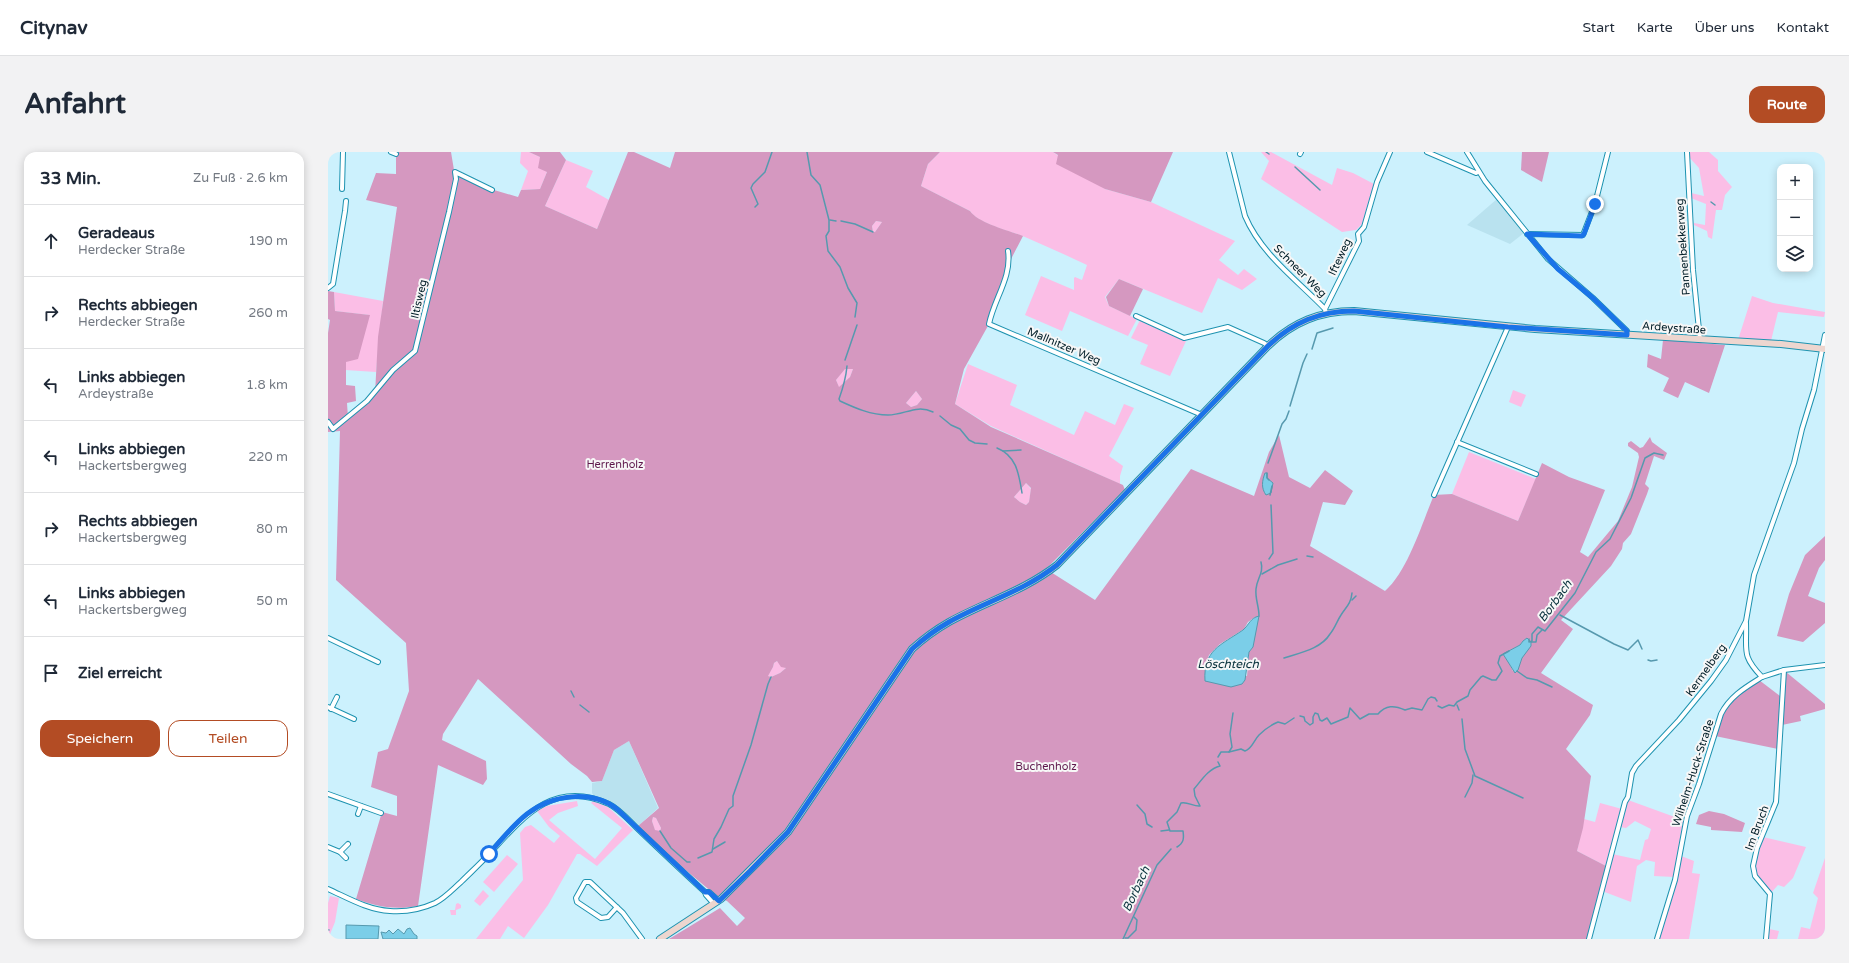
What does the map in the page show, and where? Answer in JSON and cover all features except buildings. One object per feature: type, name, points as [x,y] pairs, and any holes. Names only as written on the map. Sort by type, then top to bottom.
[{"type":"main road","name":"Ardeystraße","points":[[660,939],[716,902],[750,871],[788,832],[912,649],[930,634],[948,622],[1015,592],[1038,579],[1057,565],[1268,346],[1294,325],[1326,311],[1354,311],[1508,327],[1781,344],[1824,349]]},
{"type":"street","points":[[342,189],[343,152]]},
{"type":"street","name":"Schneer Weg","points":[[1229,152],[1245,216],[1252,229],[1268,252],[1326,311]]},
{"type":"street","name":"Ifteweg","points":[[1326,311],[1359,241],[1358,234],[1364,227],[1377,182],[1390,152]]},
{"type":"street","points":[[1427,152],[1476,173],[1478,172]]},
{"type":"street","points":[[1467,152],[1478,172],[1527,234],[1558,269],[1598,303],[1627,331],[1627,335]]},
{"type":"street","points":[[1527,234],[1583,235],[1595,204],[1608,152]]},
{"type":"street","name":"Pannenbekkerweg","points":[[1687,152],[1693,270],[1700,340]]},
{"type":"street","name":"Iltisweg","points":[[328,422],[333,429],[341,423],[367,401],[393,370],[415,351],[450,207],[456,179],[455,172],[492,190]]},
{"type":"street","points":[[328,288],[333,284],[346,201]]},
{"type":"street","name":"Mallnitzer Weg","points":[[1008,251],[1010,261],[992,311],[989,324],[1202,415]]},
{"type":"street","points":[[1136,316],[1184,338],[1228,327],[1268,346]]},
{"type":"street","points":[[1434,495],[1508,327]]},
{"type":"street","name":"Kermelberg","points":[[1589,939],[1625,802],[1628,797],[1634,769],[1679,720],[1711,681],[1726,660],[1746,621],[1754,575],[1794,462],[1814,390],[1824,349],[1825,335]]},
{"type":"street","points":[[1457,442],[1536,474]]},
{"type":"street","points":[[1746,621],[1746,655],[1752,666],[1762,677]]},
{"type":"street","points":[[328,638],[378,662]]},
{"type":"street","name":"Wilhelm-Huck-Straße","points":[[1657,939],[1675,880],[1687,816],[1699,784],[1721,714],[1726,705],[1737,693],[1762,677],[1784,670],[1825,665]]},
{"type":"street","name":"Im Bruch","points":[[1766,939],[1770,894],[1755,876],[1753,866],[1757,848],[1776,802],[1784,670]]},
{"type":"street","points":[[337,697],[330,708],[354,719]]},
{"type":"street","points":[[328,794],[381,813]]},
{"type":"street","points":[[328,889],[362,904],[383,910],[398,911],[426,906],[442,898],[453,889],[489,854],[520,820],[534,809],[558,799],[578,797],[597,800],[614,808],[705,892],[706,895],[716,902]]},
{"type":"street","points":[[358,814],[361,806]]},
{"type":"street","points":[[340,852],[348,844]]},
{"type":"street","points":[[328,847],[340,852],[346,858]]},
{"type":"street","points":[[617,907],[608,917],[601,918],[577,902],[576,898],[588,881],[617,907],[628,917],[642,939]]},
{"type":"shaded area","points":[[521,152],[529,152],[540,157],[547,172],[540,189],[521,190],[528,171],[520,163]]},
{"type":"shaded area","points":[[940,152],[1053,152],[1105,189],[1151,202],[1235,241],[1219,260],[1238,275],[1244,269],[1257,279],[1242,290],[1218,278],[1202,313],[1119,279],[1105,297],[1109,306],[1137,319],[1128,336],[1070,311],[1062,331],[1025,315],[1041,276],[1074,290],[1074,278],[1075,277],[1082,280],[1087,265],[1025,237],[995,227],[980,220],[970,211],[921,186],[928,164]]},
{"type":"shaded area","points":[[1261,152],[1271,152],[1332,185],[1337,168],[1353,173],[1374,184],[1362,224],[1356,230],[1342,232],[1261,179],[1269,161]]},
{"type":"shaded area","points":[[1688,152],[1709,152],[1718,160],[1718,171],[1732,187],[1725,195],[1722,210],[1716,210],[1712,239],[1708,237],[1707,231],[1694,225],[1694,223],[1705,225],[1706,204],[1691,198],[1691,193],[1704,196],[1699,168],[1689,157]]},
{"type":"shaded area","points":[[566,160],[593,171],[586,187],[609,200],[597,229],[545,206]]},
{"type":"shaded area","points":[[1497,199],[1524,233],[1510,244],[1467,225]]},
{"type":"shaded area","points":[[876,221],[882,222],[875,232],[873,232],[872,226]]},
{"type":"shaded area","points":[[334,292],[383,301],[376,372],[345,370],[346,362],[369,315],[335,311]]},
{"type":"shaded area","points":[[1752,296],[1773,303],[1825,312],[1824,317],[1778,312],[1771,341],[1738,340]]},
{"type":"shaded area","points":[[1140,320],[1186,341],[1170,376],[1140,364],[1148,345],[1131,338]]},
{"type":"shaded area","points":[[968,364],[1017,385],[1010,405],[1074,435],[1085,411],[1115,425],[1124,404],[1134,408],[1109,456],[1123,466],[1120,476],[1120,484],[991,426],[955,404]]},
{"type":"shaded area","points":[[845,368],[853,369],[850,377],[839,388],[836,380]]},
{"type":"shaded area","points":[[1513,390],[1526,395],[1521,407],[1509,402]]},
{"type":"shaded area","points":[[916,391],[922,399],[917,405],[911,407],[906,403]]},
{"type":"shaded area","points":[[1469,452],[1536,479],[1518,521],[1452,494]]},
{"type":"shaded area","points":[[1026,483],[1031,489],[1029,502],[1026,505],[1014,497]]},
{"type":"shaded area","points":[[777,661],[786,668],[780,673],[771,677],[767,676],[774,663]]},
{"type":"shaded area","points":[[629,741],[658,808],[638,826],[613,804],[594,796],[592,793],[592,783],[602,781],[614,750]]},
{"type":"shaded area","points":[[1628,800],[1683,820],[1674,877],[1654,876],[1655,862],[1646,860],[1637,866],[1631,902],[1602,891],[1612,854],[1640,860],[1645,840],[1648,839],[1651,829],[1635,821],[1626,828],[1620,827]]},
{"type":"shaded area","points":[[577,801],[578,806],[558,813],[549,820],[595,859],[622,828],[591,803],[593,801],[608,807],[633,830],[597,866],[580,854],[577,854],[548,905],[524,938],[508,926],[500,939],[476,939],[523,880],[520,833],[525,827],[531,825],[554,843],[560,836],[549,827],[537,811],[547,806]]},
{"type":"shaded area","points":[[1600,803],[1622,809],[1606,866],[1577,851],[1584,819],[1595,822]]},
{"type":"shaded area","points":[[653,817],[656,818],[661,828],[660,831],[655,831],[652,821]]},
{"type":"shaded area","points":[[1763,837],[1806,847],[1793,878],[1784,887],[1778,885],[1771,893],[1759,879],[1755,867],[1755,861]]},
{"type":"shaded area","points":[[507,855],[518,864],[494,892],[483,882]]},
{"type":"shaded area","points":[[1681,856],[1694,861],[1692,873],[1700,874],[1689,939],[1659,939]]},
{"type":"shaded area","points":[[1825,858],[1825,939],[1798,939],[1801,927],[1810,929],[1818,898],[1813,893]]},
{"type":"shaded area","points":[[483,890],[489,896],[480,906],[474,901]]},
{"type":"shaded area","points":[[330,896],[339,898],[335,922],[328,939],[328,903]]},
{"type":"shaded area","points":[[458,903],[461,905],[461,908],[456,910],[456,915],[451,915],[450,910],[455,910],[456,904]]},
{"type":"shaded area","points":[[1769,929],[1779,931],[1777,939],[1767,939]]},
{"type":"green space","points":[[396,152],[451,152],[454,170],[494,190],[518,197],[521,190],[540,189],[547,172],[538,168],[540,157],[529,152],[560,152],[566,160],[545,206],[597,229],[628,152],[634,152],[670,168],[675,152],[940,152],[928,164],[921,186],[970,211],[987,223],[1023,236],[1010,261],[989,324],[964,369],[955,404],[991,427],[1123,485],[1125,490],[1046,569],[1095,600],[1191,469],[1254,496],[1269,452],[1279,435],[1289,477],[1310,488],[1325,470],[1353,491],[1345,505],[1323,502],[1310,546],[1385,591],[1401,572],[1414,546],[1434,495],[1452,494],[1518,521],[1542,463],[1569,477],[1605,490],[1580,552],[1588,557],[1618,521],[1632,487],[1639,457],[1638,453],[1628,446],[1628,443],[1631,441],[1640,448],[1643,447],[1650,437],[1652,442],[1667,453],[1664,460],[1654,456],[1645,484],[1649,488],[1631,534],[1623,543],[1622,549],[1611,566],[1561,620],[1573,629],[1541,673],[1593,705],[1590,715],[1566,749],[1591,776],[1583,828],[1577,851],[1606,866],[1587,939],[669,939],[720,908],[737,926],[745,918],[727,901],[719,898],[682,867],[638,826],[659,808],[629,741],[614,750],[602,781],[592,782],[478,679],[443,734],[442,740],[486,761],[487,779],[483,785],[438,765],[418,906],[402,908],[387,907],[356,899],[382,812],[397,816],[397,796],[371,787],[378,752],[388,749],[409,691],[406,643],[336,580],[340,431],[328,432],[328,333],[330,320],[328,319],[328,291],[334,292],[335,311],[370,315],[358,359],[346,362],[346,385],[355,386],[356,401],[347,403],[348,418],[375,394],[378,337],[397,207],[366,200],[376,173],[396,174]],"holes":[[[876,221],[882,222],[875,232],[873,232],[872,226]],[[845,369],[853,369],[850,377],[839,387],[836,380]],[[916,391],[922,399],[917,405],[911,407],[906,403]],[[1026,483],[1031,488],[1029,502],[1026,505],[1014,497]],[[1255,617],[1253,647],[1249,652],[1247,676],[1205,669],[1209,655],[1220,644],[1244,629],[1248,622]],[[1526,640],[1522,657],[1519,664],[1513,671],[1503,654]],[[777,661],[781,667],[786,668],[780,673],[771,677],[768,676],[774,663]],[[653,817],[656,818],[661,828],[660,831],[655,830],[652,821]]]},
{"type":"green space","points":[[1053,152],[1173,152],[1151,202],[1105,189],[1056,164],[1058,155]]},
{"type":"green space","points":[[1522,152],[1549,152],[1542,182],[1521,170]]},
{"type":"green space","points":[[1119,279],[1143,289],[1130,316],[1109,306],[1106,297]]},
{"type":"green space","points":[[1663,340],[1725,345],[1709,393],[1685,382],[1678,398],[1663,391],[1669,378],[1647,367],[1648,354],[1661,359]]},
{"type":"green space","points":[[1825,536],[1825,560],[1819,568],[1808,596],[1825,603],[1825,623],[1803,642],[1777,636],[1789,594],[1805,555]]},
{"type":"green space","points":[[1786,672],[1825,704],[1825,709],[1800,716],[1801,721],[1782,725]]},
{"type":"green space","points":[[1759,680],[1780,696],[1778,749],[1715,736],[1718,725],[1730,702],[1742,691]]},
{"type":"green space","points":[[1709,811],[1724,814],[1745,823],[1742,832],[1711,830],[1711,827],[1696,824],[1699,815]]},
{"type":"water","points":[[1265,473],[1267,473],[1267,478],[1273,483],[1271,493],[1266,495],[1262,484]]},
{"type":"water","name":"Löschteich","points":[[1259,616],[1253,647],[1249,652],[1245,680],[1242,684],[1231,687],[1205,681],[1205,671],[1210,655],[1221,645],[1243,630],[1254,618]]},
{"type":"water","points":[[1527,638],[1531,642],[1531,646],[1522,658],[1518,670],[1515,673],[1503,654],[1520,645]]},
{"type":"water","points":[[346,925],[379,926],[378,939],[346,939]]},
{"type":"water","points":[[410,928],[417,936],[417,939],[383,939],[381,932],[386,933],[389,930],[393,934],[398,929],[404,934],[407,929]]},
{"type":"waterway","points":[[755,207],[758,204],[751,188],[765,172],[772,152]]},
{"type":"waterway","points":[[807,152],[811,175],[820,185],[829,220],[829,231],[826,236],[828,251],[840,267],[848,288],[857,303],[855,317]]},
{"type":"waterway","points":[[1295,167],[1320,190]]},
{"type":"waterway","points":[[1711,202],[1715,205]]},
{"type":"waterway","points":[[830,220],[836,221]]},
{"type":"waterway","points":[[841,221],[855,224],[873,232]]},
{"type":"waterway","points":[[845,360],[857,325]]},
{"type":"waterway","name":"Borbach","points":[[1312,349],[1317,333],[1333,328]]},
{"type":"waterway","name":"Borbach","points":[[1290,406],[1307,354]]},
{"type":"waterway","points":[[847,366],[839,399],[840,401],[863,411],[882,415],[894,415],[916,409],[933,412]]},
{"type":"waterway","name":"Borbach","points":[[1268,463],[1282,424],[1289,411]]},
{"type":"waterway","points":[[940,416],[951,425],[960,429],[969,440],[975,443],[987,444]]},
{"type":"waterway","points":[[997,448],[1004,451],[1013,461],[1018,473],[1022,493]]},
{"type":"waterway","points":[[1003,451],[1021,450]]},
{"type":"waterway","name":"Borbach","points":[[1529,639],[1529,642],[1532,641],[1532,634],[1538,627],[1545,631],[1575,593],[1596,552],[1610,539],[1631,498],[1645,458],[1654,453],[1663,455]]},
{"type":"waterway","name":"Borbach","points":[[1267,473],[1267,478],[1269,480]]},
{"type":"waterway","name":"Borbach","points":[[1270,495],[1272,486]]},
{"type":"waterway","name":"Borbach","points":[[1269,559],[1273,553],[1271,505]]},
{"type":"waterway","points":[[1307,556],[1313,557]]},
{"type":"waterway","points":[[1262,574],[1278,565],[1297,559]]},
{"type":"waterway","name":"Borbach","points":[[1259,616],[1256,593],[1262,569],[1261,562]]},
{"type":"waterway","points":[[1284,658],[1309,650],[1326,639],[1349,603],[1352,593]]},
{"type":"waterway","points":[[1352,600],[1356,596]]},
{"type":"waterway","points":[[1560,615],[1628,650],[1638,640],[1642,649]]},
{"type":"waterway","points":[[1531,642],[1536,642],[1537,635],[1542,630]]},
{"type":"waterway","name":"Borbach","points":[[1438,706],[1442,708],[1449,705],[1454,706],[1457,702],[1468,696],[1470,690],[1483,676],[1496,680],[1502,671],[1498,663],[1500,656],[1509,651]]},
{"type":"waterway","points":[[1648,660],[1657,660]]},
{"type":"waterway","points":[[1517,671],[1527,678],[1537,680],[1552,687]]},
{"type":"waterway","points":[[698,858],[712,852],[714,839],[729,809],[733,806],[733,796],[751,745],[771,677]]},
{"type":"waterway","points":[[571,691],[574,697]]},
{"type":"waterway","name":"Borbach","points":[[1300,716],[1304,717],[1305,721],[1310,725],[1313,723],[1315,713],[1318,714],[1320,720],[1322,721],[1327,718],[1331,724],[1348,717],[1350,708],[1360,719],[1369,714],[1378,714],[1387,707],[1397,707],[1405,710],[1412,708],[1422,710],[1428,699],[1431,697],[1435,698],[1437,701]]},
{"type":"waterway","points":[[580,705],[589,712]]},
{"type":"waterway","points":[[1457,705],[1459,710]]},
{"type":"waterway","name":"Borbach","points":[[1218,757],[1221,752],[1229,752],[1232,747],[1230,734],[1233,713]]},
{"type":"waterway","name":"Borbach","points":[[1229,752],[1241,749],[1245,751],[1247,750],[1259,735],[1268,728],[1278,722],[1285,724],[1294,718]]},
{"type":"waterway","points":[[1462,719],[1465,749],[1475,776],[1523,798]]},
{"type":"waterway","name":"Borbach","points":[[1177,847],[1183,840],[1183,831],[1170,831],[1167,822],[1177,812],[1181,803],[1200,806],[1195,796],[1194,789],[1208,772],[1220,766],[1218,762]]},
{"type":"waterway","points":[[1465,797],[1472,783],[1473,775]]},
{"type":"waterway","points":[[1137,805],[1145,814],[1147,824],[1152,827]]},
{"type":"waterway","points":[[1161,831],[1169,830]]},
{"type":"waterway","points":[[660,831],[671,848],[687,862],[690,862]]},
{"type":"waterway","points":[[713,849],[725,842]]},
{"type":"waterway","name":"Borbach","points":[[1123,939],[1157,865],[1171,849]]},
{"type":"waterway","points":[[1125,938],[1128,938],[1136,930],[1137,920],[1134,917]]},
{"type":"route","points":[[489,854],[520,820],[535,808],[550,801],[563,798],[590,798],[617,809],[705,892],[709,892],[719,901],[788,832],[801,815],[879,695],[912,649],[930,634],[948,622],[1015,592],[1038,579],[1057,565],[1268,346],[1288,329],[1312,317],[1333,312],[1354,311],[1508,327],[1627,335],[1627,331],[1593,298],[1558,269],[1527,234],[1582,236],[1595,204]]},
{"type":"park label","name":"Herrenholz","points":[[615,464]]},
{"type":"park label","name":"Buchenholz","points":[[1046,766]]}]
